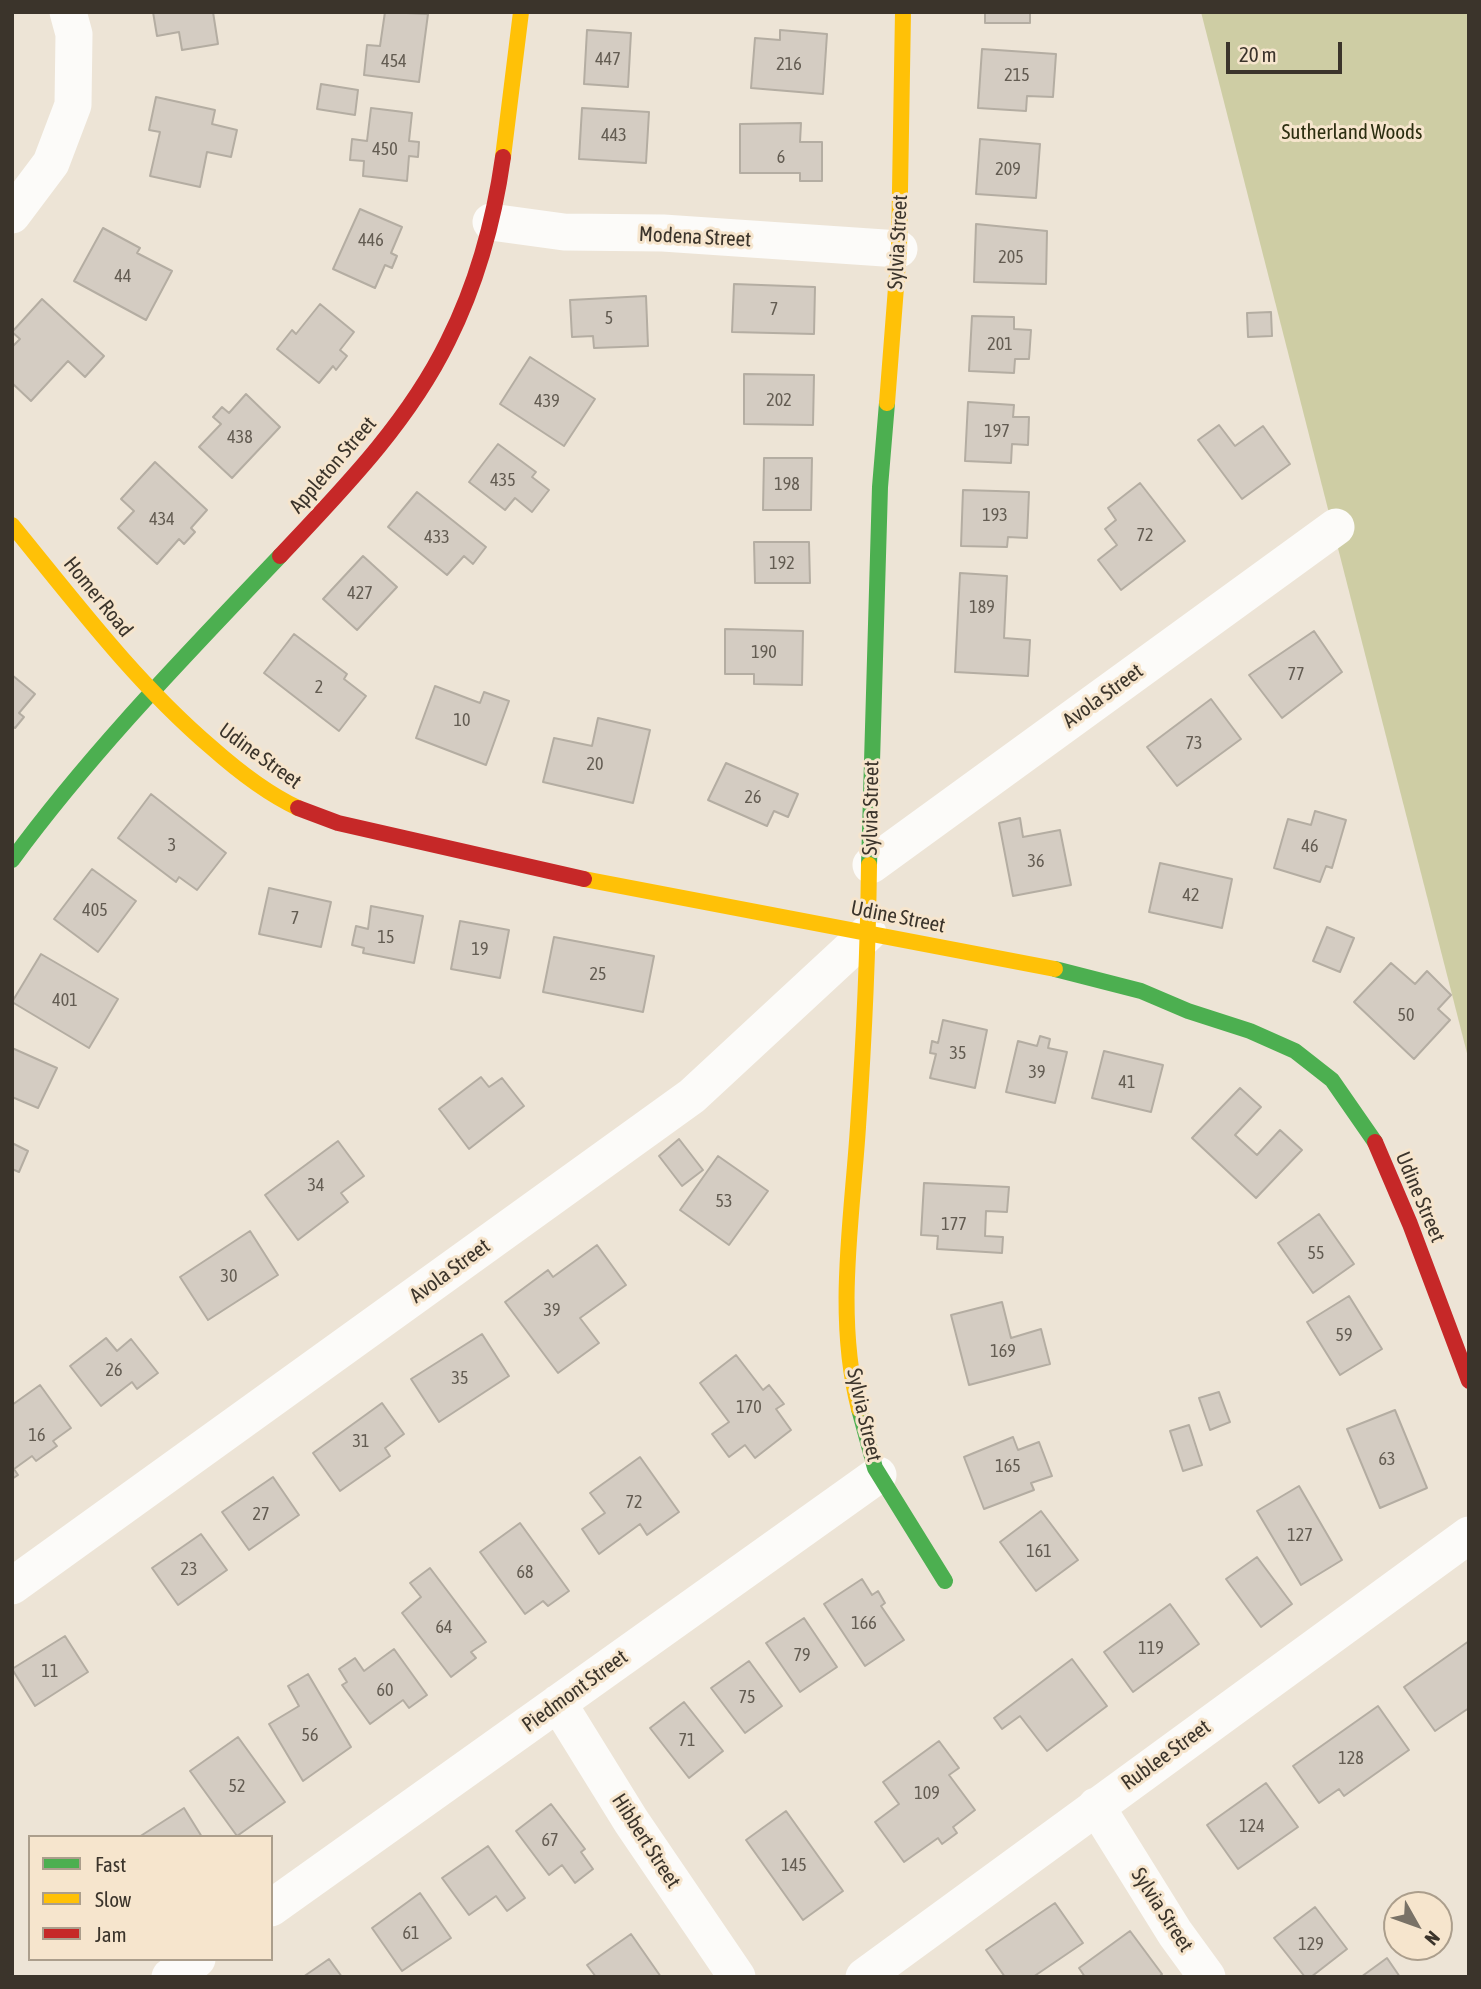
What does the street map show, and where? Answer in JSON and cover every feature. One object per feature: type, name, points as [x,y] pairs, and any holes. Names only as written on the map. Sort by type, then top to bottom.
[{"type":"street","points":[[12,215],[51,163],[73,105],[74,34],[68,12]]},
{"type":"street","name":"Appleton Street","points":[[12,860],[48,810],[110,737],[323,510],[372,453],[413,400],[442,354],[464,308],[491,222],[503,158],[521,12]]},
{"type":"street","name":"Sylvia Street","points":[[903,12],[899,249],[880,487],[868,933],[858,1126],[845,1289],[853,1385],[875,1468],[946,1581]]},
{"type":"street","name":"Modena Street","points":[[491,222],[564,232],[663,233],[899,249]]},
{"type":"street","name":"Homer Road","points":[[12,525],[152,693]]},
{"type":"street","name":"Avola Street","points":[[870,865],[1336,527]]},
{"type":"street","name":"Udine Street","points":[[152,693],[198,737],[259,786],[293,806],[322,818],[584,879],[1046,967],[1141,991],[1188,1011],[1250,1031],[1295,1051],[1332,1080],[1374,1141],[1410,1224],[1469,1381]]},
{"type":"street","name":"Avola Street","points":[[12,1586],[692,1096],[868,933]]},
{"type":"street","name":"Piedmont Street","points":[[273,1907],[878,1475]]},
{"type":"street","name":"Rublee Street","points":[[864,1977],[1469,1535]]},
{"type":"street","name":"Hibbert Street","points":[[558,1703],[639,1831],[737,1977]]},
{"type":"street","name":"Sylvia Street","points":[[1096,1806],[1175,1933],[1207,1977]]},
{"type":"street","points":[[170,1977],[194,1961]]},
{"type":"green space","name":"Sutherland Woods","points":[[1201,12],[1469,12],[1469,1061]]},
{"type":"building","points":[[153,12],[213,12],[218,44],[182,50],[179,32],[157,36]]},
{"type":"building","points":[[385,12],[428,14],[419,82],[364,75],[367,45],[380,46]]},
{"type":"building","points":[[985,12],[1030,12],[1030,23],[985,23]]},
{"type":"building","points":[[587,30],[631,33],[628,87],[584,84]]},
{"type":"building","points":[[780,30],[827,34],[823,94],[751,88],[755,38],[780,40]]},
{"type":"building","points":[[982,49],[1056,54],[1053,97],[1027,96],[1026,111],[978,108]]},
{"type":"building","points":[[321,84],[358,90],[355,115],[317,109]]},
{"type":"building","points":[[156,97],[215,110],[212,124],[237,130],[231,157],[207,152],[200,187],[150,176],[160,132],[149,130]]},
{"type":"building","points":[[371,108],[412,113],[409,141],[419,142],[418,157],[409,156],[407,181],[363,176],[364,161],[350,160],[352,139],[367,141]]},
{"type":"building","points":[[582,108],[649,112],[646,163],[579,159]]},
{"type":"building","points":[[801,123],[800,142],[822,142],[822,181],[800,181],[800,173],[740,173],[740,124]]},
{"type":"building","points":[[980,139],[1040,144],[1036,198],[976,194]]},
{"type":"building","points":[[360,209],[402,227],[391,253],[397,256],[392,268],[385,265],[375,288],[333,269]]},
{"type":"building","points":[[976,224],[1047,231],[1046,284],[974,282]]},
{"type":"building","points":[[103,228],[140,248],[137,253],[172,271],[146,320],[74,281]]},
{"type":"building","points":[[734,284],[815,287],[814,334],[732,332]]},
{"type":"building","points":[[646,296],[648,346],[594,348],[593,336],[572,337],[570,300]]},
{"type":"building","points":[[42,299],[104,356],[85,377],[68,361],[31,401],[12,383],[12,347],[20,339],[12,332]]},
{"type":"building","points":[[320,304],[354,332],[340,350],[347,356],[336,370],[333,366],[319,383],[277,349],[292,330],[296,334]]},
{"type":"building","points":[[1271,312],[1272,336],[1248,337],[1247,313]]},
{"type":"building","points":[[972,316],[1014,317],[1014,329],[1031,330],[1029,359],[1015,359],[1014,373],[969,371]]},
{"type":"building","points":[[530,357],[595,399],[564,446],[500,404]]},
{"type":"building","points":[[744,374],[814,375],[813,425],[744,424]]},
{"type":"building","points":[[246,394],[280,427],[232,478],[199,447],[221,424],[213,417],[222,407],[229,413]]},
{"type":"building","points":[[968,402],[1014,405],[1013,417],[1029,417],[1028,445],[1012,444],[1011,463],[965,461]]},
{"type":"building","points":[[1219,425],[1235,446],[1263,426],[1290,464],[1242,499],[1198,440]]},
{"type":"building","points":[[498,444],[536,472],[532,477],[549,490],[532,512],[515,498],[505,510],[469,482]]},
{"type":"building","points":[[764,458],[812,458],[811,510],[763,510]]},
{"type":"building","points":[[155,462],[207,510],[191,528],[195,532],[184,544],[179,539],[157,564],[118,528],[134,511],[121,499]]},
{"type":"building","points":[[1140,483],[1185,541],[1121,590],[1098,560],[1117,545],[1105,529],[1116,520],[1108,508]]},
{"type":"building","points":[[963,490],[1029,492],[1027,538],[1008,537],[1007,547],[961,546]]},
{"type":"building","points":[[417,492],[486,547],[473,564],[464,556],[447,575],[388,527]]},
{"type":"building","points":[[754,542],[809,542],[810,583],[755,583]]},
{"type":"building","points":[[363,556],[397,587],[357,630],[323,599]]},
{"type":"building","points":[[960,573],[1007,576],[1004,638],[1030,640],[1028,676],[955,672]]},
{"type":"building","points":[[725,629],[803,631],[802,685],[754,684],[754,674],[725,674]]},
{"type":"building","points":[[1314,631],[1342,672],[1282,718],[1249,675]]},
{"type":"building","points":[[294,634],[347,674],[344,679],[366,696],[339,731],[264,673]]},
{"type":"building","points":[[12,675],[35,694],[19,713],[24,717],[15,728],[12,726]]},
{"type":"building","points":[[435,686],[480,703],[484,692],[509,701],[486,765],[416,738]]},
{"type":"building","points":[[1211,699],[1241,739],[1177,786],[1147,747]]},
{"type":"building","points":[[598,718],[650,730],[633,803],[543,782],[554,738],[592,746]]},
{"type":"building","points":[[726,763],[798,794],[788,817],[774,811],[767,826],[708,800]]},
{"type":"building","points":[[151,794],[226,853],[197,890],[179,877],[176,882],[118,838]]},
{"type":"building","points":[[1315,811],[1346,820],[1332,868],[1326,866],[1320,882],[1274,868],[1288,819],[1311,825]]},
{"type":"building","points":[[1020,818],[1023,837],[1060,830],[1071,885],[1013,896],[999,823]]},
{"type":"building","points":[[1160,863],[1232,879],[1222,928],[1149,912]]},
{"type":"building","points":[[92,869],[136,901],[98,952],[54,919]]},
{"type":"building","points":[[269,888],[331,902],[321,947],[259,934]]},
{"type":"building","points":[[371,906],[423,916],[414,963],[363,953],[364,948],[352,945],[356,926],[368,929]]},
{"type":"building","points":[[460,921],[509,930],[500,978],[451,969]]},
{"type":"building","points":[[1327,927],[1354,938],[1340,972],[1313,961]]},
{"type":"building","points":[[554,937],[654,956],[643,1012],[543,992]]},
{"type":"building","points":[[41,954],[118,999],[89,1048],[12,1002]]},
{"type":"building","points":[[1391,963],[1415,984],[1427,971],[1451,995],[1438,1009],[1450,1020],[1414,1059],[1354,1002]]},
{"type":"building","points":[[943,1020],[987,1030],[975,1088],[930,1078],[936,1054],[930,1053],[932,1041],[938,1043]]},
{"type":"building","points":[[1040,1036],[1050,1039],[1048,1048],[1067,1052],[1055,1103],[1006,1092],[1018,1041],[1037,1046]]},
{"type":"building","points":[[12,1048],[57,1068],[38,1108],[12,1097]]},
{"type":"building","points":[[1104,1051],[1163,1065],[1151,1112],[1092,1098]]},
{"type":"building","points":[[481,1077],[489,1087],[502,1078],[524,1106],[469,1149],[439,1109]]},
{"type":"building","points":[[1240,1088],[1261,1107],[1235,1135],[1257,1155],[1280,1130],[1302,1150],[1256,1198],[1192,1138]]},
{"type":"building","points":[[679,1139],[703,1170],[682,1186],[659,1156]]},
{"type":"building","points":[[338,1141],[364,1176],[341,1193],[348,1202],[298,1240],[265,1195]]},
{"type":"building","points":[[12,1143],[28,1151],[19,1172],[12,1169]]},
{"type":"building","points":[[718,1156],[768,1191],[729,1245],[680,1210]]},
{"type":"building","points":[[924,1183],[1009,1187],[1007,1212],[986,1211],[985,1236],[1003,1237],[1002,1253],[937,1249],[938,1236],[921,1235]]},
{"type":"building","points":[[1319,1214],[1354,1264],[1313,1293],[1278,1243]]},
{"type":"building","points":[[250,1231],[278,1275],[208,1320],[180,1277]]},
{"type":"building","points":[[597,1245],[626,1285],[580,1318],[599,1343],[558,1373],[505,1302],[548,1270],[553,1277]]},
{"type":"building","points":[[1349,1296],[1382,1349],[1340,1375],[1307,1322]]},
{"type":"building","points":[[1002,1302],[1011,1338],[1041,1329],[1050,1364],[969,1385],[951,1315]]},
{"type":"building","points":[[482,1334],[509,1376],[439,1422],[411,1379]]},
{"type":"building","points":[[106,1338],[117,1351],[131,1339],[158,1373],[137,1389],[132,1382],[101,1406],[70,1366]]},
{"type":"building","points":[[736,1355],[763,1390],[769,1385],[784,1404],[776,1409],[791,1430],[755,1458],[745,1445],[729,1457],[712,1434],[729,1422],[700,1383]]},
{"type":"building","points":[[40,1385],[71,1428],[53,1441],[57,1446],[36,1461],[32,1456],[14,1469],[18,1475],[12,1479],[12,1405]]},
{"type":"building","points":[[1219,1392],[1230,1422],[1210,1430],[1199,1398]]},
{"type":"building","points":[[382,1403],[404,1434],[385,1448],[390,1456],[340,1491],[313,1453]]},
{"type":"building","points":[[1395,1410],[1427,1488],[1380,1508],[1347,1429]]},
{"type":"building","points":[[1189,1425],[1202,1465],[1183,1471],[1170,1431]]},
{"type":"building","points":[[1013,1437],[1018,1450],[1039,1442],[1052,1476],[1031,1483],[1034,1490],[984,1509],[964,1457]]},
{"type":"building","points":[[640,1457],[679,1512],[647,1535],[640,1524],[599,1554],[582,1529],[605,1513],[590,1493]]},
{"type":"building","points":[[273,1477],[299,1515],[249,1550],[222,1512]]},
{"type":"building","points":[[1299,1486],[1342,1560],[1301,1585],[1257,1511]]},
{"type":"building","points":[[1041,1511],[1078,1560],[1036,1591],[1000,1542]]},
{"type":"building","points":[[520,1523],[569,1591],[548,1606],[543,1601],[525,1614],[480,1552]]},
{"type":"building","points":[[201,1534],[227,1570],[178,1605],[152,1568]]},
{"type":"building","points":[[1257,1557],[1292,1604],[1261,1627],[1226,1579]]},
{"type":"building","points":[[430,1568],[486,1642],[471,1652],[476,1658],[451,1677],[402,1613],[421,1597],[410,1583]]},
{"type":"building","points":[[862,1579],[872,1595],[878,1591],[885,1603],[881,1606],[904,1640],[865,1666],[824,1604]]},
{"type":"building","points":[[1170,1604],[1199,1644],[1133,1692],[1104,1652]]},
{"type":"building","points":[[804,1618],[837,1667],[800,1692],[766,1643]]},
{"type":"building","points":[[65,1636],[88,1672],[35,1706],[12,1669]]},
{"type":"building","points":[[1469,1641],[1469,1708],[1435,1731],[1404,1687]]},
{"type":"building","points":[[394,1649],[427,1695],[409,1708],[403,1700],[370,1724],[342,1685],[347,1682],[339,1669],[355,1658],[364,1671]]},
{"type":"building","points":[[1072,1659],[1107,1706],[1047,1751],[1020,1716],[1002,1729],[994,1718]]},
{"type":"building","points":[[749,1661],[782,1706],[745,1733],[711,1688]]},
{"type":"building","points":[[308,1674],[351,1747],[303,1781],[269,1724],[299,1706],[288,1686]]},
{"type":"building","points":[[684,1702],[723,1751],[689,1778],[650,1728]]},
{"type":"building","points":[[1378,1706],[1409,1750],[1344,1796],[1339,1789],[1319,1803],[1293,1766]]},
{"type":"building","points":[[238,1737],[285,1802],[236,1835],[190,1771]]},
{"type":"building","points":[[939,1741],[959,1768],[949,1775],[975,1810],[953,1827],[957,1833],[942,1844],[938,1838],[904,1862],[875,1822],[899,1804],[883,1782]]},
{"type":"building","points":[[1266,1783],[1298,1827],[1238,1869],[1207,1825]]},
{"type":"building","points":[[551,1804],[585,1849],[581,1852],[593,1869],[575,1883],[562,1865],[549,1875],[516,1831]]},
{"type":"building","points":[[184,1808],[201,1835],[142,1835]]},
{"type":"building","points":[[786,1811],[843,1891],[803,1920],[746,1840]]},
{"type":"building","points":[[488,1846],[525,1898],[507,1911],[496,1896],[469,1915],[442,1878]]},
{"type":"building","points":[[420,1893],[451,1938],[402,1971],[372,1928]]},
{"type":"building","points":[[1055,1903],[1083,1943],[1033,1977],[1005,1977],[986,1950]]},
{"type":"building","points":[[1315,1907],[1347,1949],[1311,1977],[1305,1977],[1274,1938]]},
{"type":"building","points":[[1130,1931],[1162,1974],[1159,1977],[1085,1977],[1079,1968]]},
{"type":"building","points":[[631,1934],[661,1977],[596,1977],[587,1965]]},
{"type":"building","points":[[329,1959],[342,1977],[303,1977]]},
{"type":"building","points":[[1383,1961],[1389,1961],[1400,1977],[1361,1977]]},
{"type":"traffic: fast","points":[[869,865],[880,487],[887,403]]},
{"type":"traffic: fast","points":[[12,860],[107,742],[280,556]]},
{"type":"traffic: fast","points":[[1055,969],[1141,991],[1188,1011],[1250,1031],[1295,1051],[1332,1080],[1375,1142]]},
{"type":"traffic: fast","points":[[859,1409],[875,1468],[945,1581]]},
{"type":"traffic: slow","points":[[503,157],[521,12]]},
{"type":"traffic: slow","points":[[887,403],[899,249],[903,12]]},
{"type":"traffic: slow","points":[[12,525],[131,668],[183,722],[242,773],[298,808]]},
{"type":"traffic: slow","points":[[859,1409],[848,1339],[847,1268],[864,1029],[869,865]]},
{"type":"traffic: slow","points":[[584,879],[1055,969]]},
{"type":"traffic: jam","points":[[280,556],[394,428],[432,371],[468,297],[476,274],[495,205],[503,157]]},
{"type":"traffic: jam","points":[[298,808],[338,823],[584,879]]},
{"type":"traffic: jam","points":[[1375,1142],[1410,1224],[1469,1381]]}]
